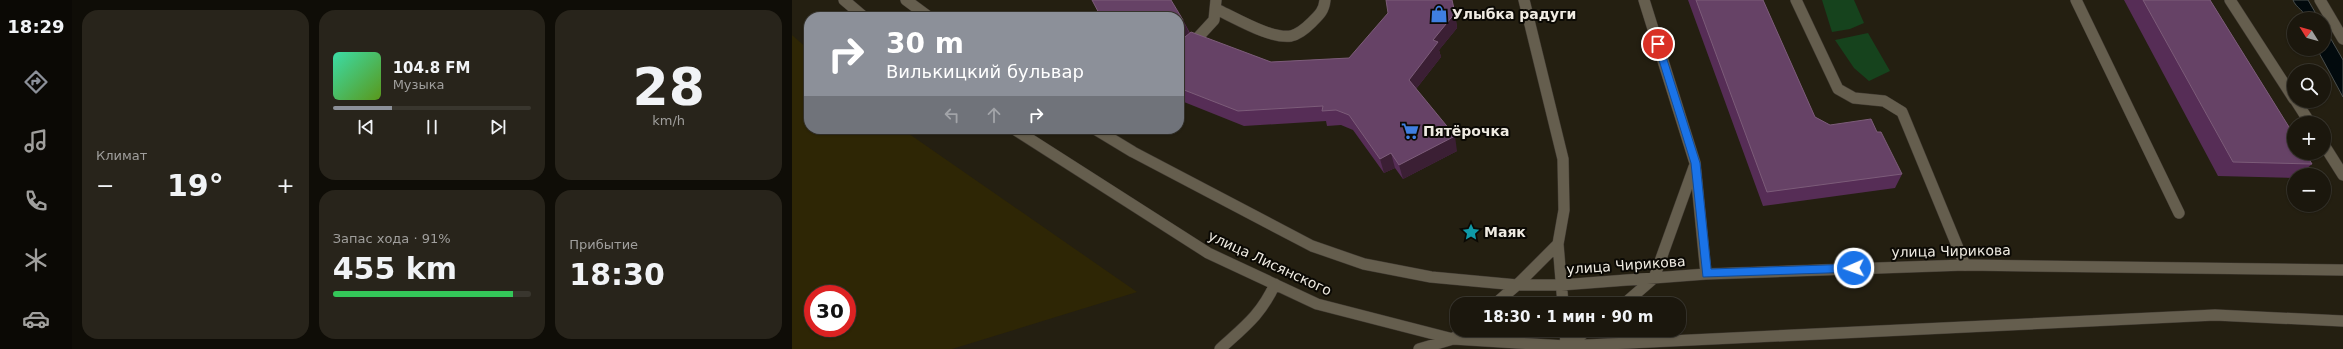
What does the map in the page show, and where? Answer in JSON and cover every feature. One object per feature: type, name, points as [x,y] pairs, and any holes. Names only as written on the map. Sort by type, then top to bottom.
[{"type":"street","points":[[844,0],[858,12]]},
{"type":"street","points":[[906,0],[922,12]]},
{"type":"street","points":[[1191,45],[1214,23],[1218,10],[1216,0]]},
{"type":"street","points":[[1218,10],[1265,31],[1289,36],[1306,28],[1324,10],[1325,0]]},
{"type":"street","points":[[1524,0],[1563,159],[1564,210],[1558,244],[1562,297]]},
{"type":"street","points":[[1644,0],[1695,163],[1706,274]]},
{"type":"street","points":[[1796,0],[1838,89],[1846,96],[1859,99],[1877,98],[1891,102],[1902,112],[1965,265]]},
{"type":"street","points":[[2076,0],[2179,213]]},
{"type":"street","points":[[2230,0],[2287,88]]},
{"type":"street","points":[[2320,0],[2343,39]]},
{"type":"street","name":"улица Лисянского","points":[[1022,134],[1208,253],[1317,304],[1453,339],[1563,348]]},
{"type":"street","points":[[1103,134],[1133,152],[1312,246],[1364,264],[1423,275],[1517,285]]},
{"type":"street","points":[[2331,156],[2343,175]]},
{"type":"street","points":[[1632,297],[1654,278],[1695,163]]},
{"type":"street","points":[[1503,297],[1558,244]]},
{"type":"street","name":"улица Чирикова","points":[[1517,285],[1561,285],[1706,274],[1965,265],[2343,270]]},
{"type":"street","points":[[1220,349],[1247,325],[1266,304],[1275,284]]},
{"type":"street","points":[[1563,348],[2215,315],[2343,321]]},
{"type":"street","points":[[1419,349],[1455,337]]},
{"type":"street","points":[[1563,348],[1564,337]]},
{"type":"street","points":[[1563,348],[1578,337]]},
{"type":"green space","points":[[1822,0],[1854,0],[1864,23],[1850,29],[1832,32]]},
{"type":"green space","points":[[1868,33],[1890,71],[1869,81],[1854,68],[1835,40]]},
{"type":"sand","points":[[792,35],[804,46],[804,134],[909,134],[1137,292],[952,349],[792,349]]},
{"type":"shaded area","points":[[2293,0],[2308,0],[2315,12],[2302,12]]},
{"type":"shaded area","points":[[2331,39],[2343,60],[2343,97],[2331,75],[2331,64],[2325,64],[2321,56],[2331,56]]},
{"type":"building","points":[[1092,0],[1171,0],[1178,12],[1098,12]]},
{"type":"building","points":[[1386,0],[1452,0],[1455,13],[1433,40],[1438,42],[1409,80],[1455,136],[1399,165],[1391,153],[1380,159],[1349,115],[1336,110],[1322,111],[1323,106],[1238,111],[1184,90],[1184,37],[1191,32],[1271,62],[1349,58],[1388,13]]},
{"type":"building","points":[[1696,0],[1763,0],[1815,117],[1830,125],[1871,119],[1877,132],[1881,132],[1902,174],[1767,192]]},
{"type":"building","points":[[2143,0],[2210,0],[2287,124],[2287,160],[2309,160],[2312,164],[2233,162]]},
{"type":"place","name":"Улыбка радуги","points":[[1439,14]]},
{"type":"place","name":"Пятёрочка","points":[[1410,131]]},
{"type":"place","name":"Маяк","points":[[1471,232]]},
{"type":"route","points":[[1658,44],[1695,163],[1706,274],[1854,268]]}]
